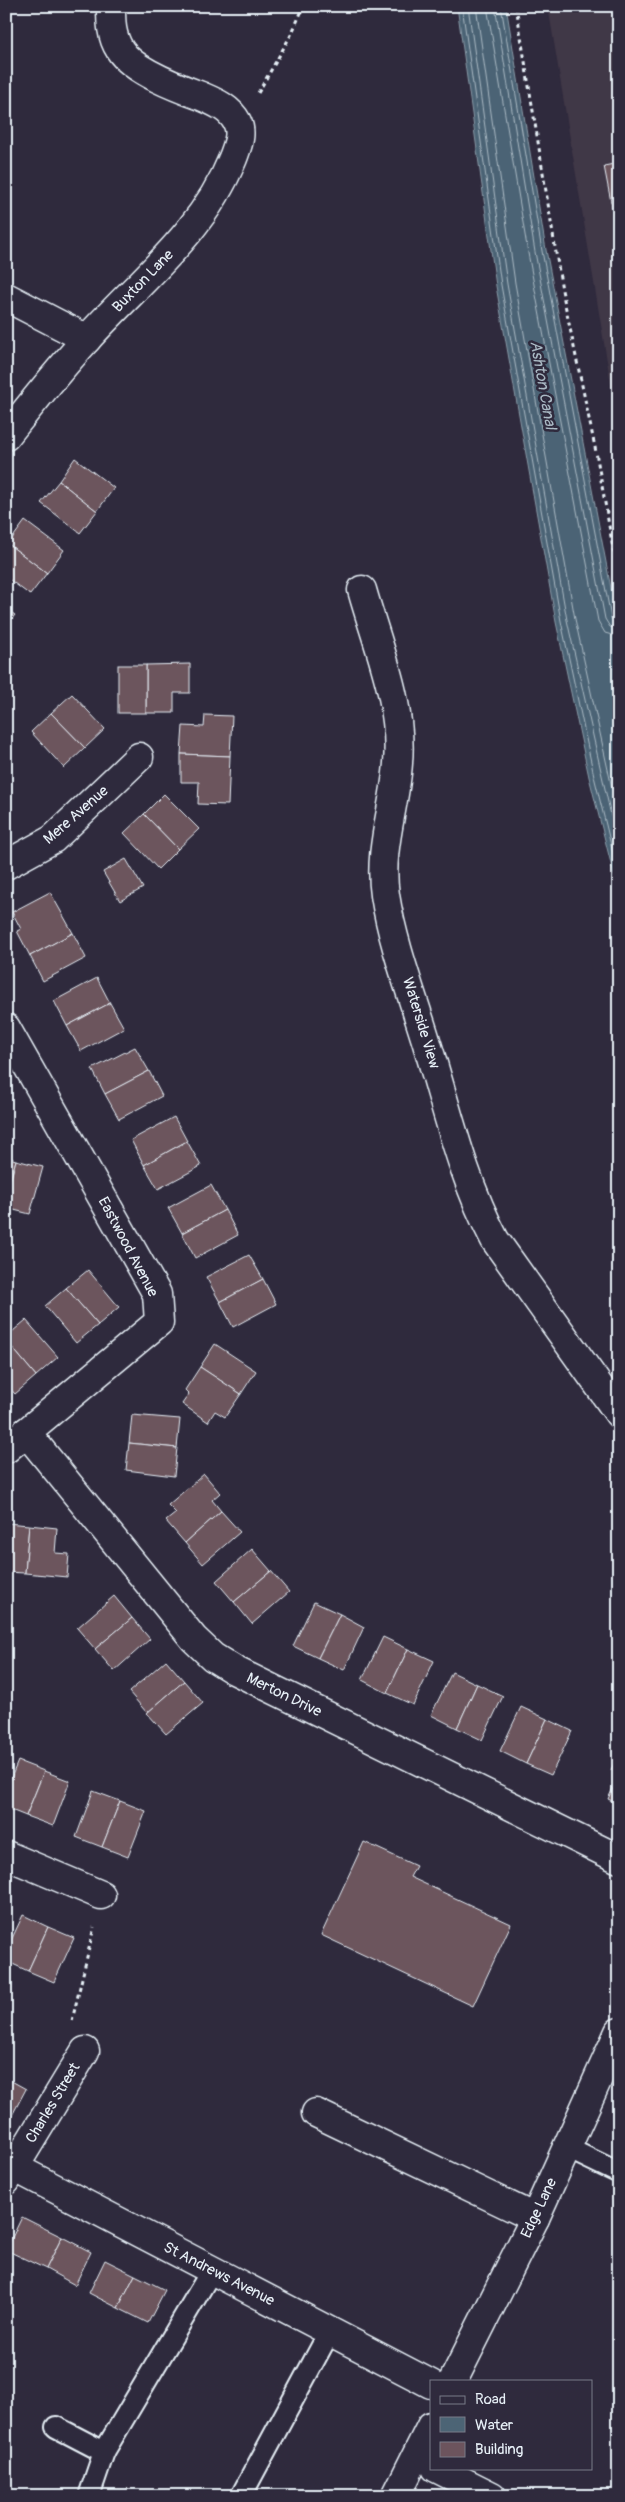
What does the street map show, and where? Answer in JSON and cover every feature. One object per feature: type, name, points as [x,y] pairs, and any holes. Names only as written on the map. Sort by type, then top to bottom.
[{"type":"street","points":[[111,6],[111,27],[120,51],[159,80],[216,102],[232,116]]},
{"type":"street","name":"Buxton Lane","points":[[6,436],[87,339],[198,222],[226,174],[240,134],[232,116]]},
{"type":"street","points":[[6,298],[87,339]]},
{"type":"street","name":"Waterside View","points":[[362,590],[394,698],[399,730],[398,764],[384,860],[385,894],[396,941],[466,1172],[482,1217],[495,1240],[619,1414]]},
{"type":"street","name":"Mere Avenue","points":[[6,865],[53,839],[139,757]]},
{"type":"street","name":"Eastwood Avenue","points":[[6,1028],[14,1064],[157,1294],[159,1322],[16,1440]]},
{"type":"street","name":"Merton Drive","points":[[16,1440],[212,1657],[234,1670],[619,1859]]},
{"type":"street","points":[[6,1855],[101,1895]]},
{"type":"street","name":"Edge Lane","points":[[454,2380],[535,2218],[619,2032]]},
{"type":"street","name":"Charles Street","points":[[9,2170],[85,2051]]},
{"type":"street","points":[[316,2113],[535,2218]]},
{"type":"street","name":"St Andrews Avenue","points":[[9,2170],[212,2270],[430,2383]]},
{"type":"street","points":[[396,2496],[427,2464],[430,2436]]},
{"type":"street","points":[[439,2470],[492,2496]]},
{"type":"lane","points":[[567,2148],[619,2173]]},
{"type":"lane","points":[[89,2496],[104,2452],[212,2270]]},
{"type":"lane","points":[[241,2496],[330,2331]]},
{"type":"lane","points":[[56,2427],[104,2452]]},
{"type":"path","points":[[232,116],[264,84],[304,6]]},
{"type":"path","points":[[516,6],[562,290],[596,452],[619,582]]},
{"type":"path","points":[[85,2051],[70,2031],[101,1895]]},
{"type":"shaded area","points":[[548,6],[619,6],[619,433]]},
{"type":"water","name":"Ashton Canal","points":[[457,6],[506,6],[546,250],[619,630],[619,895],[589,777],[556,622],[496,286]]},
{"type":"building","points":[[619,163],[619,243],[604,166]]},
{"type":"building","points":[[75,458],[114,488],[97,511],[59,481]]},
{"type":"building","points":[[59,481],[97,511],[80,533],[41,503]]},
{"type":"building","points":[[25,521],[64,550],[47,573],[8,544]]},
{"type":"building","points":[[8,544],[47,573],[30,595],[6,577]]},
{"type":"building","points":[[6,609],[15,615],[6,626]]},
{"type":"building","points":[[190,664],[190,693],[174,693],[174,713],[146,713],[146,665]]},
{"type":"building","points":[[118,665],[146,665],[146,713],[118,713]]},
{"type":"building","points":[[72,694],[105,729],[85,748],[51,713]]},
{"type":"building","points":[[51,713],[85,748],[64,768],[31,732]]},
{"type":"building","points":[[205,715],[232,716],[230,756],[181,754],[183,726],[204,727]]},
{"type":"building","points":[[181,754],[230,756],[228,805],[198,804],[199,782],[181,782]]},
{"type":"building","points":[[164,794],[199,829],[178,849],[144,814]]},
{"type":"building","points":[[144,814],[178,849],[158,869],[124,833]]},
{"type":"building","points":[[126,859],[143,888],[120,901],[103,872]]},
{"type":"building","points":[[50,892],[73,933],[30,956],[17,931],[21,929],[12,912]]},
{"type":"building","points":[[73,933],[86,958],[43,981],[30,956]]},
{"type":"building","points":[[97,978],[110,1003],[67,1026],[54,1001]]},
{"type":"building","points":[[110,1003],[124,1028],[81,1051],[67,1026]]},
{"type":"building","points":[[135,1047],[149,1071],[105,1094],[92,1069]]},
{"type":"building","points":[[149,1071],[162,1096],[119,1119],[105,1094]]},
{"type":"building","points":[[174,1117],[187,1141],[144,1165],[131,1140]]},
{"type":"building","points":[[187,1141],[201,1166],[158,1189],[144,1165]]},
{"type":"building","points":[[6,1157],[16,1160],[6,1196]]},
{"type":"building","points":[[16,1160],[43,1167],[30,1214],[6,1208],[6,1196]]},
{"type":"building","points":[[211,1185],[225,1210],[182,1233],[168,1208]]},
{"type":"building","points":[[225,1210],[238,1235],[195,1258],[182,1233]]},
{"type":"building","points":[[249,1255],[263,1279],[220,1302],[206,1277]]},
{"type":"building","points":[[88,1270],[119,1307],[98,1325],[66,1288]]},
{"type":"building","points":[[263,1279],[276,1304],[233,1327],[220,1302]]},
{"type":"building","points":[[66,1288],[98,1325],[76,1343],[45,1306]]},
{"type":"building","points":[[26,1320],[58,1357],[36,1376],[6,1340],[6,1337]]},
{"type":"building","points":[[6,1340],[36,1376],[15,1394],[6,1384]]},
{"type":"building","points":[[215,1344],[256,1371],[241,1394],[200,1367]]},
{"type":"building","points":[[200,1367],[241,1394],[225,1417],[215,1411],[208,1422],[182,1404],[189,1394],[185,1390]]},
{"type":"building","points":[[132,1415],[180,1419],[177,1448],[129,1443]]},
{"type":"building","points":[[129,1443],[177,1448],[174,1476],[126,1470]]},
{"type":"building","points":[[204,1474],[220,1493],[212,1500],[221,1511],[185,1543],[166,1521],[176,1513],[168,1505]]},
{"type":"building","points":[[221,1511],[240,1532],[203,1564],[185,1543]]},
{"type":"building","points":[[6,1523],[29,1525],[25,1573],[6,1572]]},
{"type":"building","points":[[29,1525],[57,1528],[55,1553],[69,1554],[67,1577],[25,1573]]},
{"type":"building","points":[[252,1549],[271,1571],[234,1602],[216,1581]]},
{"type":"building","points":[[271,1571],[289,1592],[252,1624],[234,1602]]},
{"type":"building","points":[[114,1596],[132,1618],[95,1649],[77,1628]]},
{"type":"building","points":[[314,1602],[340,1614],[318,1658],[293,1646]]},
{"type":"building","points":[[340,1614],[364,1627],[344,1670],[318,1658]]},
{"type":"building","points":[[132,1618],[150,1639],[114,1671],[95,1649]]},
{"type":"building","points":[[383,1637],[408,1649],[387,1693],[362,1680]]},
{"type":"building","points":[[408,1649],[434,1661],[413,1705],[387,1693]]},
{"type":"building","points":[[166,1660],[184,1681],[147,1713],[129,1692]]},
{"type":"building","points":[[452,1672],[477,1684],[457,1728],[431,1715]]},
{"type":"building","points":[[184,1681],[203,1703],[166,1734],[147,1713]]},
{"type":"building","points":[[477,1684],[503,1696],[482,1740],[457,1728]]},
{"type":"building","points":[[521,1707],[547,1719],[526,1764],[500,1751]]},
{"type":"building","points":[[547,1719],[572,1731],[551,1775],[526,1764]]},
{"type":"building","points":[[619,1752],[619,1773],[611,1770]]},
{"type":"building","points":[[18,1761],[44,1771],[26,1816],[6,1808],[6,1790]]},
{"type":"building","points":[[44,1771],[70,1781],[53,1826],[26,1816]]},
{"type":"building","points":[[619,1775],[619,1804],[608,1799]]},
{"type":"building","points":[[93,1791],[120,1801],[102,1847],[76,1837]]},
{"type":"building","points":[[120,1801],[146,1811],[128,1857],[102,1847]]},
{"type":"building","points":[[364,1842],[416,1866],[410,1877],[511,1924],[473,2006],[321,1935]]},
{"type":"building","points":[[23,1915],[48,1927],[28,1971],[6,1961],[6,1951]]},
{"type":"building","points":[[48,1927],[74,1938],[54,1982],[28,1971]]},
{"type":"building","points":[[6,2078],[26,2089],[9,2121],[6,2119]]},
{"type":"building","points":[[22,2217],[62,2237],[46,2269],[6,2250]]},
{"type":"building","points":[[62,2237],[91,2252],[75,2285],[46,2269]]},
{"type":"building","points":[[105,2260],[135,2275],[118,2308],[89,2293]]},
{"type":"building","points":[[135,2275],[165,2290],[148,2323],[118,2308]]}]
